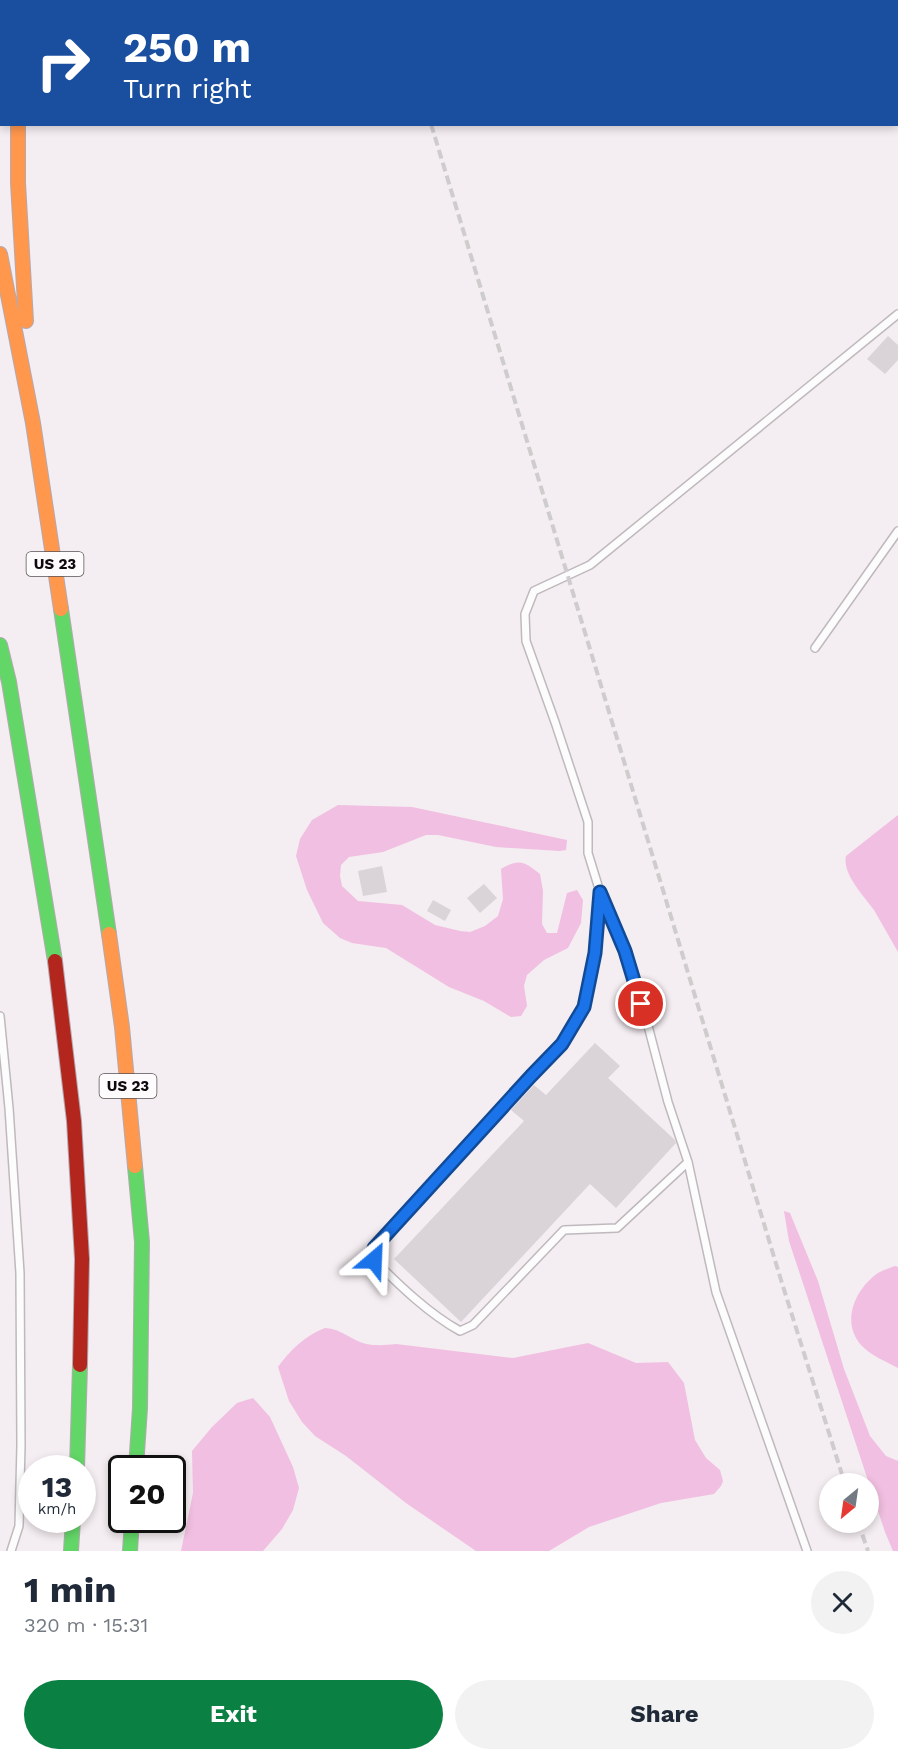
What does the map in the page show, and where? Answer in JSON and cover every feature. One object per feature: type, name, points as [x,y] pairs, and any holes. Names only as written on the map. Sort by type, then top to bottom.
[{"type":"highway","name":"US 23","points":[[18,126],[18,183],[33,423],[123,1027],[142,1242],[140,1408],[137,1455]]},
{"type":"highway","points":[[0,254],[33,423]]},
{"type":"highway","points":[[0,645],[11,693],[52,940],[74,1121],[82,1259],[78,1455]]},
{"type":"highway","points":[[9,765],[52,940]]},
{"type":"highway","points":[[71,1551],[72,1533]]},
{"type":"highway","points":[[130,1551],[131,1533]]},
{"type":"lane","points":[[807,1551],[716,1292],[688,1162],[668,1102],[625,951],[600,892],[588,853],[588,822],[526,641],[525,614],[534,591],[590,565],[898,314]]},
{"type":"lane","points":[[815,648],[898,531]]},
{"type":"lane","points":[[600,892],[595,953],[584,1007],[562,1044],[374,1248],[374,1260],[447,1324],[460,1331],[473,1325],[564,1230],[617,1228],[688,1162]]},
{"type":"lane","points":[[0,1016],[9,1108],[20,1273],[19,1526],[11,1551]]},
{"type":"shaded area","points":[[338,805],[412,807],[567,840],[566,850],[560,851],[496,847],[438,835],[426,835],[383,852],[349,857],[341,865],[342,886],[358,901],[402,905],[435,925],[460,931],[470,932],[485,926],[498,916],[503,899],[501,869],[513,863],[526,864],[540,874],[543,891],[542,924],[547,933],[557,933],[567,893],[577,890],[583,900],[581,923],[568,948],[544,960],[527,975],[524,986],[527,1006],[521,1016],[511,1017],[484,1001],[449,987],[386,948],[352,943],[340,938],[323,923],[307,890],[296,856],[300,839],[312,820]]},
{"type":"shaded area","points":[[898,815],[898,952],[874,910],[850,877],[846,856]]},
{"type":"shaded area","points":[[784,1211],[790,1213],[818,1281],[844,1369],[870,1436],[886,1456],[898,1461],[898,1551],[893,1551],[879,1514],[879,1473],[866,1473],[789,1241]]},
{"type":"shaded area","points":[[895,1266],[898,1267],[898,1368],[874,1356],[862,1346],[855,1337],[851,1317],[857,1297],[863,1288],[878,1273]]},
{"type":"shaded area","points":[[325,1328],[336,1330],[370,1345],[396,1344],[513,1358],[588,1343],[636,1363],[668,1362],[684,1383],[695,1440],[706,1458],[720,1470],[723,1481],[714,1494],[661,1503],[589,1527],[549,1551],[476,1551],[315,1436],[302,1422],[289,1401],[278,1367],[299,1344]]},
{"type":"shaded area","points":[[253,1398],[270,1417],[293,1467],[299,1488],[293,1510],[282,1529],[263,1551],[181,1551],[193,1493],[192,1451],[212,1427],[237,1403]]},
{"type":"building","points":[[888,336],[898,345],[898,360],[885,374],[867,359]]},
{"type":"building","points":[[382,866],[387,892],[363,896],[358,871]]},
{"type":"building","points":[[484,884],[497,898],[480,913],[467,898]]},
{"type":"building","points":[[433,900],[451,910],[445,921],[427,911]]},
{"type":"building","points":[[595,1043],[620,1066],[608,1078],[676,1143],[616,1208],[590,1184],[461,1322],[394,1259],[524,1121],[511,1110],[534,1085],[546,1095]]},
{"type":"railway","points":[[432,126],[842,1473]]},
{"type":"railway","points":[[862,1533],[868,1551]]},
{"type":"traffic: fast","points":[[61,609],[109,934]]},
{"type":"traffic: fast","points":[[0,645],[9,682],[55,961]]},
{"type":"traffic: fast","points":[[135,1166],[142,1242],[140,1408],[137,1455]]},
{"type":"traffic: fast","points":[[77,1455],[80,1365]]},
{"type":"traffic: fast","points":[[71,1551],[72,1533]]},
{"type":"traffic: fast","points":[[130,1551],[131,1533]]},
{"type":"traffic: slow","points":[[18,126],[18,183],[26,321]]},
{"type":"traffic: slow","points":[[0,254],[33,423],[61,609]]},
{"type":"traffic: slow","points":[[109,934],[122,1027],[135,1166]]},
{"type":"traffic: jam","points":[[55,961],[74,1121],[82,1259],[80,1365]]},
{"type":"route","points":[[374,1260],[374,1248],[562,1044],[584,1007],[595,953],[600,892],[625,951],[641,1004]]}]
